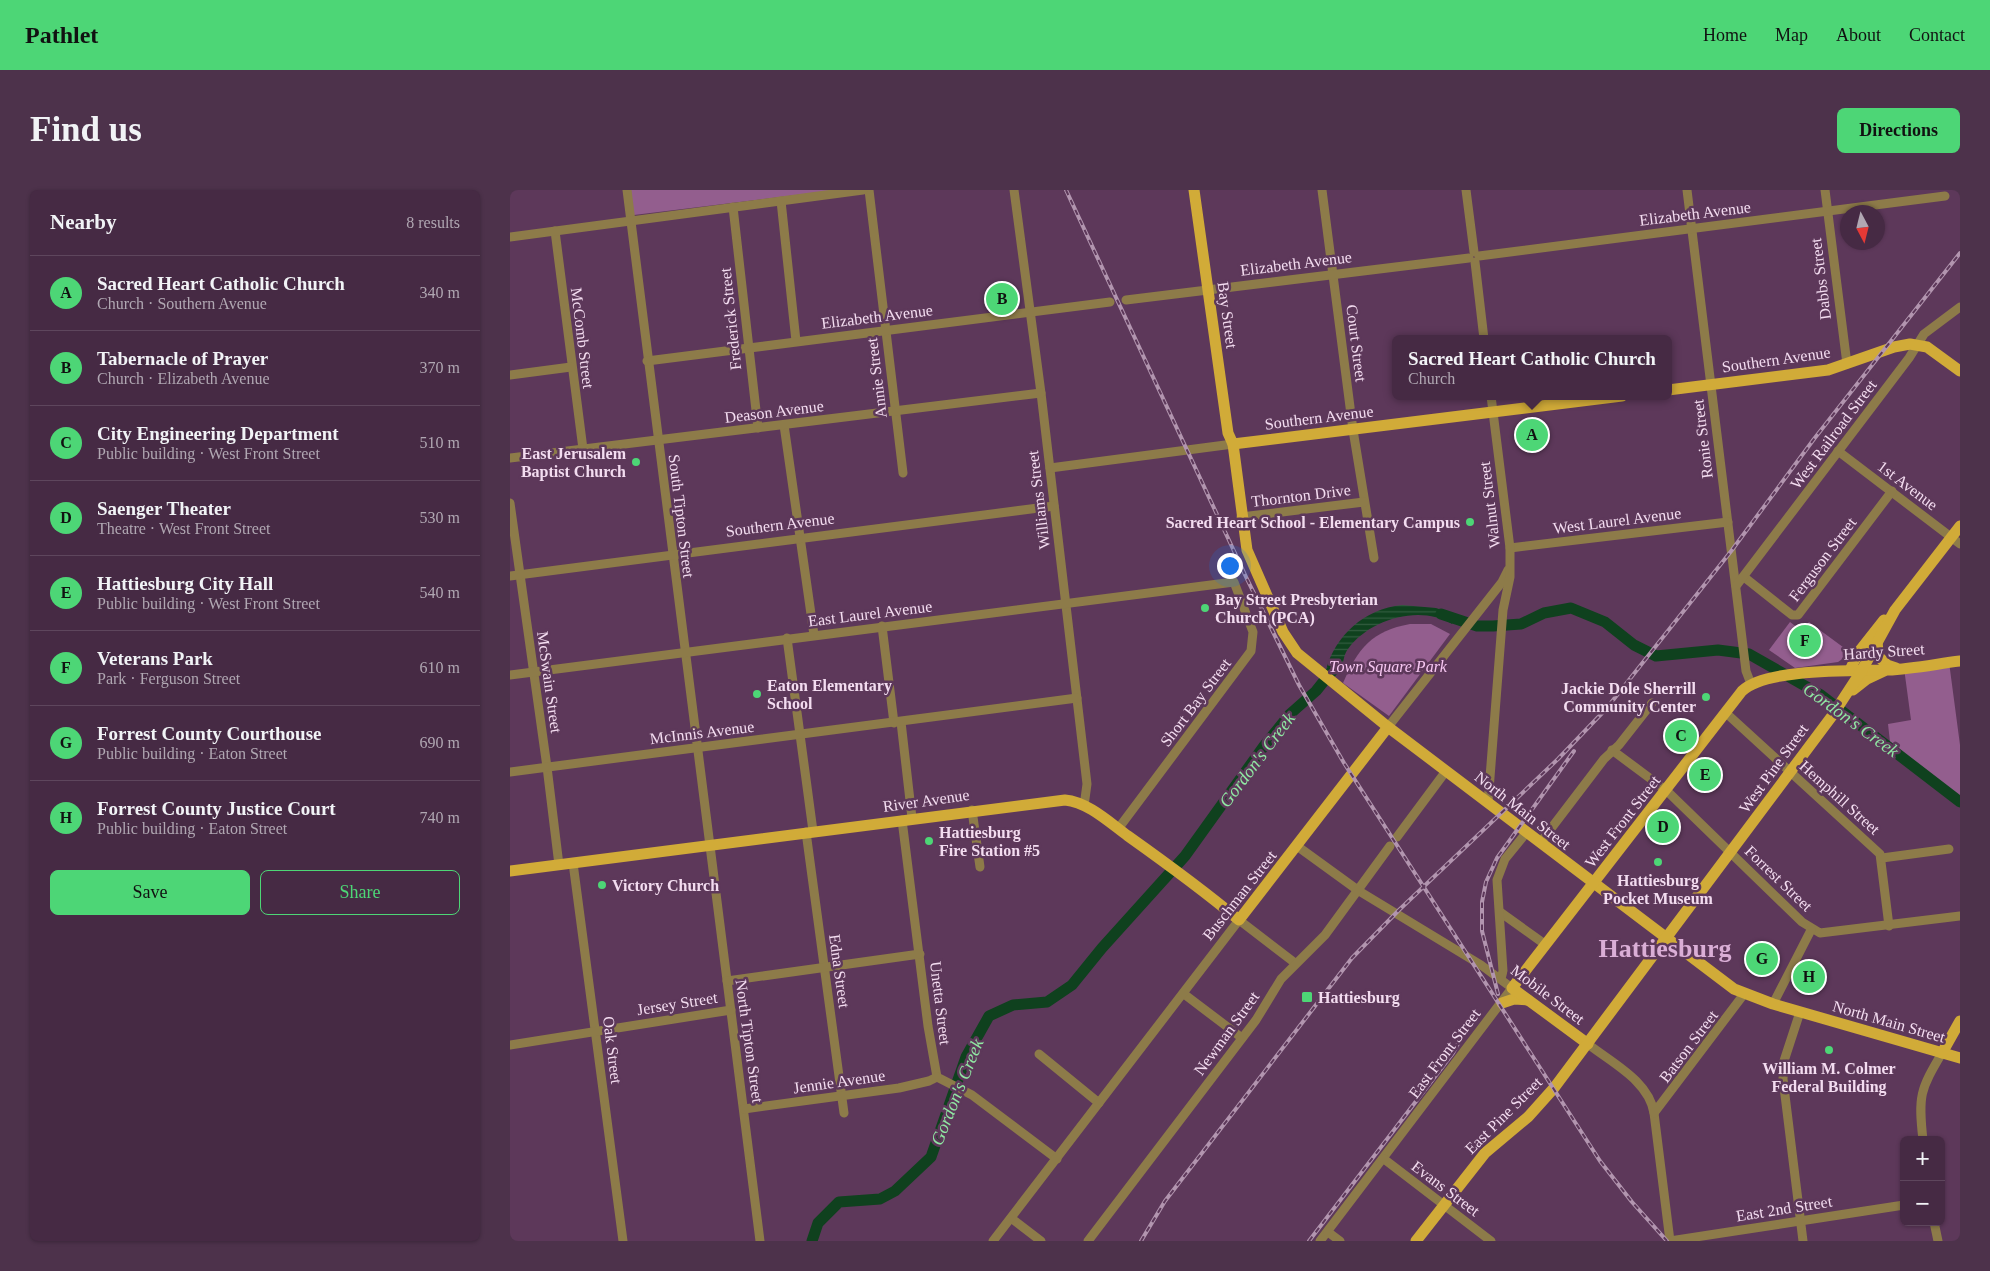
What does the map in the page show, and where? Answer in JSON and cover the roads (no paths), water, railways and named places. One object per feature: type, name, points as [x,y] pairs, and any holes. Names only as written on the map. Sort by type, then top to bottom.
[{"type":"main road","name":"Bay Street","points":[[1194,190],[1235,432],[1233,444],[1241,517],[1247,550],[1283,632],[1297,653],[1321,674]]},
{"type":"main road","name":"Bay Street","points":[[1202,190],[1211,289]]},
{"type":"main road","name":"Southern Avenue","points":[[1672,390],[1822,371],[1902,345],[1917,344]]},
{"type":"main road","points":[[1917,344],[1933,351],[1960,371]]},
{"type":"main road","name":"Southern Avenue","points":[[1233,444],[1590,400]]},
{"type":"main road","name":"West Pine Street","points":[[1850,670],[1861,649],[1881,623],[1895,610],[1956,540],[1960,526]]},
{"type":"main road","name":"West Pine Street","points":[[1667,940],[1832,716],[1862,670],[1895,610]]},
{"type":"main road","points":[[1877,643],[1877,653],[1881,660],[1900,669]]},
{"type":"main road","name":"Hardy Street","points":[[1751,684],[1767,679],[1807,674],[1850,670],[1900,669],[1960,661]]},
{"type":"main road","points":[[1846,695],[1867,679],[1888,670]]},
{"type":"main road","points":[[1835,671],[1845,678],[1846,695]]},
{"type":"main road","name":"North Main Street","points":[[1321,674],[1593,885],[1744,994],[1960,1058]]},
{"type":"main road","name":"West Front Street","points":[[1593,885],[1726,713],[1751,684]]},
{"type":"main road","name":"Buschman Street","points":[[1239,920],[1388,727]]},
{"type":"main road","name":"River Avenue","points":[[510,871],[972,810],[1069,800],[1084,806],[1183,874],[1239,920]]},
{"type":"main road","name":"East Front Street","points":[[1512,988],[1593,885]]},
{"type":"main road","name":"East Pine Street","points":[[1416,1241],[1485,1153],[1540,1105],[1667,940]]},
{"type":"main road","name":"Mobile Street","points":[[1512,988],[1588,1044]]},
{"type":"main road","points":[[1502,1003],[1509,1000],[1528,1000]]},
{"type":"main road","points":[[1942,1053],[1960,1021]]},
{"type":"street","name":"South Tipton Street","points":[[627,190],[708,845]]},
{"type":"street","points":[[510,237],[863,190]]},
{"type":"street","name":"Annie Street","points":[[869,190],[903,473]]},
{"type":"street","name":"Williams Street","points":[[1014,190],[1041,393],[1087,784],[1084,806]]},
{"type":"street","name":"Court Street","points":[[1322,190],[1353,430],[1374,558]]},
{"type":"street","points":[[1466,190],[1484,335]]},
{"type":"street","name":"Ronie Street","points":[[1687,190],[1746,671],[1751,684]]},
{"type":"street","name":"Dabbs Street","points":[[1825,190],[1847,364]]},
{"type":"street","name":"Elizabeth Avenue","points":[[1126,300],[1945,196]]},
{"type":"street","points":[[781,201],[796,342]]},
{"type":"street","name":"Frederick Street","points":[[732,207],[758,428]]},
{"type":"street","name":"McComb Street","points":[[554,231],[583,449]]},
{"type":"street","name":"Elizabeth Avenue","points":[[647,361],[1110,302]]},
{"type":"street","name":"West Railroad Street","points":[[1736,586],[1909,358],[1924,334],[1960,307]]},
{"type":"street","points":[[510,376],[571,367]]},
{"type":"street","name":"Deason Avenue","points":[[510,458],[1041,393]]},
{"type":"street","name":"Walnut Street","points":[[1488,803],[1503,613],[1510,577],[1508,568],[1510,548],[1492,400]]},
{"type":"street","points":[[784,425],[814,635]]},
{"type":"street","name":"Southern Avenue","points":[[1050,468],[1233,444]]},
{"type":"street","name":"1st Avenue","points":[[1838,451],[1956,540]]},
{"type":"street","name":"Ferguson Street","points":[[1744,577],[1792,615],[1798,615],[1892,492]]},
{"type":"street","name":"Thornton Drive","points":[[1241,517],[1364,502]]},
{"type":"street","name":"McSwain Street","points":[[510,503],[559,865]]},
{"type":"street","name":"Southern Avenue","points":[[510,576],[1054,506]]},
{"type":"street","name":"West Laurel Avenue","points":[[1510,548],[1728,522]]},
{"type":"street","name":"Buschman Street","points":[[1388,727],[1459,634],[1502,582],[1508,568]]},
{"type":"street","name":"East Laurel Avenue","points":[[510,675],[1234,582]]},
{"type":"street","name":"Short Bay Street","points":[[1118,829],[1252,652],[1253,632],[1234,582]]},
{"type":"street","points":[[1492,595],[1499,600],[1503,613]]},
{"type":"street","points":[[882,626],[898,722],[907,819]]},
{"type":"street","points":[[787,638],[800,735],[809,832]]},
{"type":"street","name":"McInnis Avenue","points":[[510,772],[1077,698]]},
{"type":"street","points":[[1540,843],[1612,750],[1619,745],[1652,703]]},
{"type":"street","name":"Hemphill Street","points":[[1726,713],[1877,850],[1882,858],[1949,849]]},
{"type":"street","name":"Forrest Street","points":[[1612,750],[1667,791],[1811,930],[1820,933],[1960,916]]},
{"type":"street","points":[[1397,837],[1446,771]]},
{"type":"street","points":[[972,810],[980,867]]},
{"type":"street","name":"Unetta Street","points":[[907,819],[928,1026],[940,1078]]},
{"type":"street","name":"Edna Street","points":[[809,832],[824,966],[844,1113]]},
{"type":"street","points":[[1501,979],[1503,971],[1497,883],[1505,860],[1526,833]]},
{"type":"street","name":"North Tipton Street","points":[[708,845],[760,1241]]},
{"type":"street","name":"Mobile Street","points":[[1297,846],[1358,891],[1501,979],[1512,988]]},
{"type":"street","name":"Newman Street","points":[[1088,1241],[1242,1038],[1281,978],[1317,944],[1390,846]]},
{"type":"street","points":[[1882,858],[1889,926]]},
{"type":"street","name":"Oak Street","points":[[573,863],[623,1241]]},
{"type":"street","points":[[1500,912],[1546,945]]},
{"type":"street","name":"Buschman Street","points":[[993,1241],[1239,920]]},
{"type":"street","name":"River Avenue","points":[[1239,920],[1295,963]]},
{"type":"street","points":[[1773,1004],[1811,930]]},
{"type":"street","points":[[727,980],[920,954]]},
{"type":"street","name":"East Front Street","points":[[1320,1241],[1512,988]]},
{"type":"street","points":[[1184,994],[1242,1038]]},
{"type":"street","name":"Batson Street","points":[[1654,1113],[1744,994]]},
{"type":"street","name":"Jersey Street","points":[[510,1045],[731,1010]]},
{"type":"street","points":[[1800,1012],[1784,1061],[1783,1079],[1803,1241]]},
{"type":"street","name":"Mobile Street","points":[[1588,1044],[1644,1087],[1650,1096],[1654,1113],[1670,1241]]},
{"type":"street","points":[[1923,1136],[1919,1105],[1921,1095],[1942,1053]]},
{"type":"street","points":[[1039,1054],[1099,1103]]},
{"type":"street","points":[[940,1078],[972,1095],[1057,1158]]},
{"type":"street","name":"Jennie Avenue","points":[[744,1109],[899,1088],[940,1078]]},
{"type":"street","name":"Evans Street","points":[[1384,1159],[1491,1241]]},
{"type":"street","name":"East 2nd Street","points":[[1670,1241],[1900,1206]]},
{"type":"street","points":[[1011,1218],[1041,1241]]},
{"type":"street","points":[[1935,1226],[1938,1241]]},
{"type":"street","points":[[1328,1232],[1340,1241]]},
{"type":"waterway","name":"Gordon's Creek","points":[[1441,614],[1477,626],[1493,626],[1521,624],[1544,613],[1571,608],[1605,622],[1634,645],[1656,656],[1718,650],[1749,654],[1821,695],[1960,802]]},
{"type":"waterway","name":"Gordon's Creek","points":[[812,1241],[818,1223],[839,1202],[880,1199],[895,1191],[931,1157],[966,1057],[989,1016],[1013,1005],[1047,1002],[1072,985],[1102,948],[1185,856],[1264,746],[1290,714],[1316,691],[1332,671]]},
{"type":"railway","points":[[1066,190],[1247,579],[1299,685],[1344,763],[1600,1161],[1632,1202],[1667,1241]]},
{"type":"railway","points":[[1141,1241],[1165,1201],[1352,958],[1399,910],[1558,759],[1606,709],[1732,550],[1814,439],[1960,253]]},
{"type":"railway","points":[[1498,994],[1482,931],[1482,902],[1486,882],[1497,858],[1574,751]]},
{"type":"railway","points":[[1309,1241],[1453,1053],[1469,1023]]},
{"type":"place","name":"Tabernacle of Prayer","points":[[1002,299]]},
{"type":"place","name":"Sacred Heart Catholic Church","points":[[1532,435]]},
{"type":"place","name":"East Jerusalem Baptist Church","points":[[636,462]]},
{"type":"place","name":"Sacred Heart School - Elementary Campus","points":[[1470,522]]},
{"type":"place","name":"Bay Street Presbyterian Church (PCA)","points":[[1205,608]]},
{"type":"place","name":"Veterans Park","points":[[1805,641]]},
{"type":"place","name":"Eaton Elementary School","points":[[757,694]]},
{"type":"place","name":"Jackie Dole Sherrill Community Center","points":[[1706,697]]},
{"type":"place","name":"City Engineering Department","points":[[1681,736]]},
{"type":"place","name":"Hattiesburg City Hall","points":[[1705,775]]},
{"type":"place","name":"Saenger Theater","points":[[1663,827]]},
{"type":"place","name":"Hattiesburg Fire Station #5","points":[[929,841]]},
{"type":"place","name":"Hattiesburg Pocket Museum","points":[[1658,862]]},
{"type":"place","name":"Victory Church","points":[[602,885]]},
{"type":"place","name":"Forrest County Courthouse","points":[[1762,959]]},
{"type":"place","name":"Forrest County Justice Court","points":[[1809,977]]},
{"type":"place","name":"Hattiesburg","points":[[1307,997]]},
{"type":"place","name":"William M. Colmer Federal Building","points":[[1829,1050]]},
{"type":"district","name":"Hattiesburg","points":[[1665,948]]},
{"type":"park label","name":"Town Square Park","points":[[1388,666]]}]
